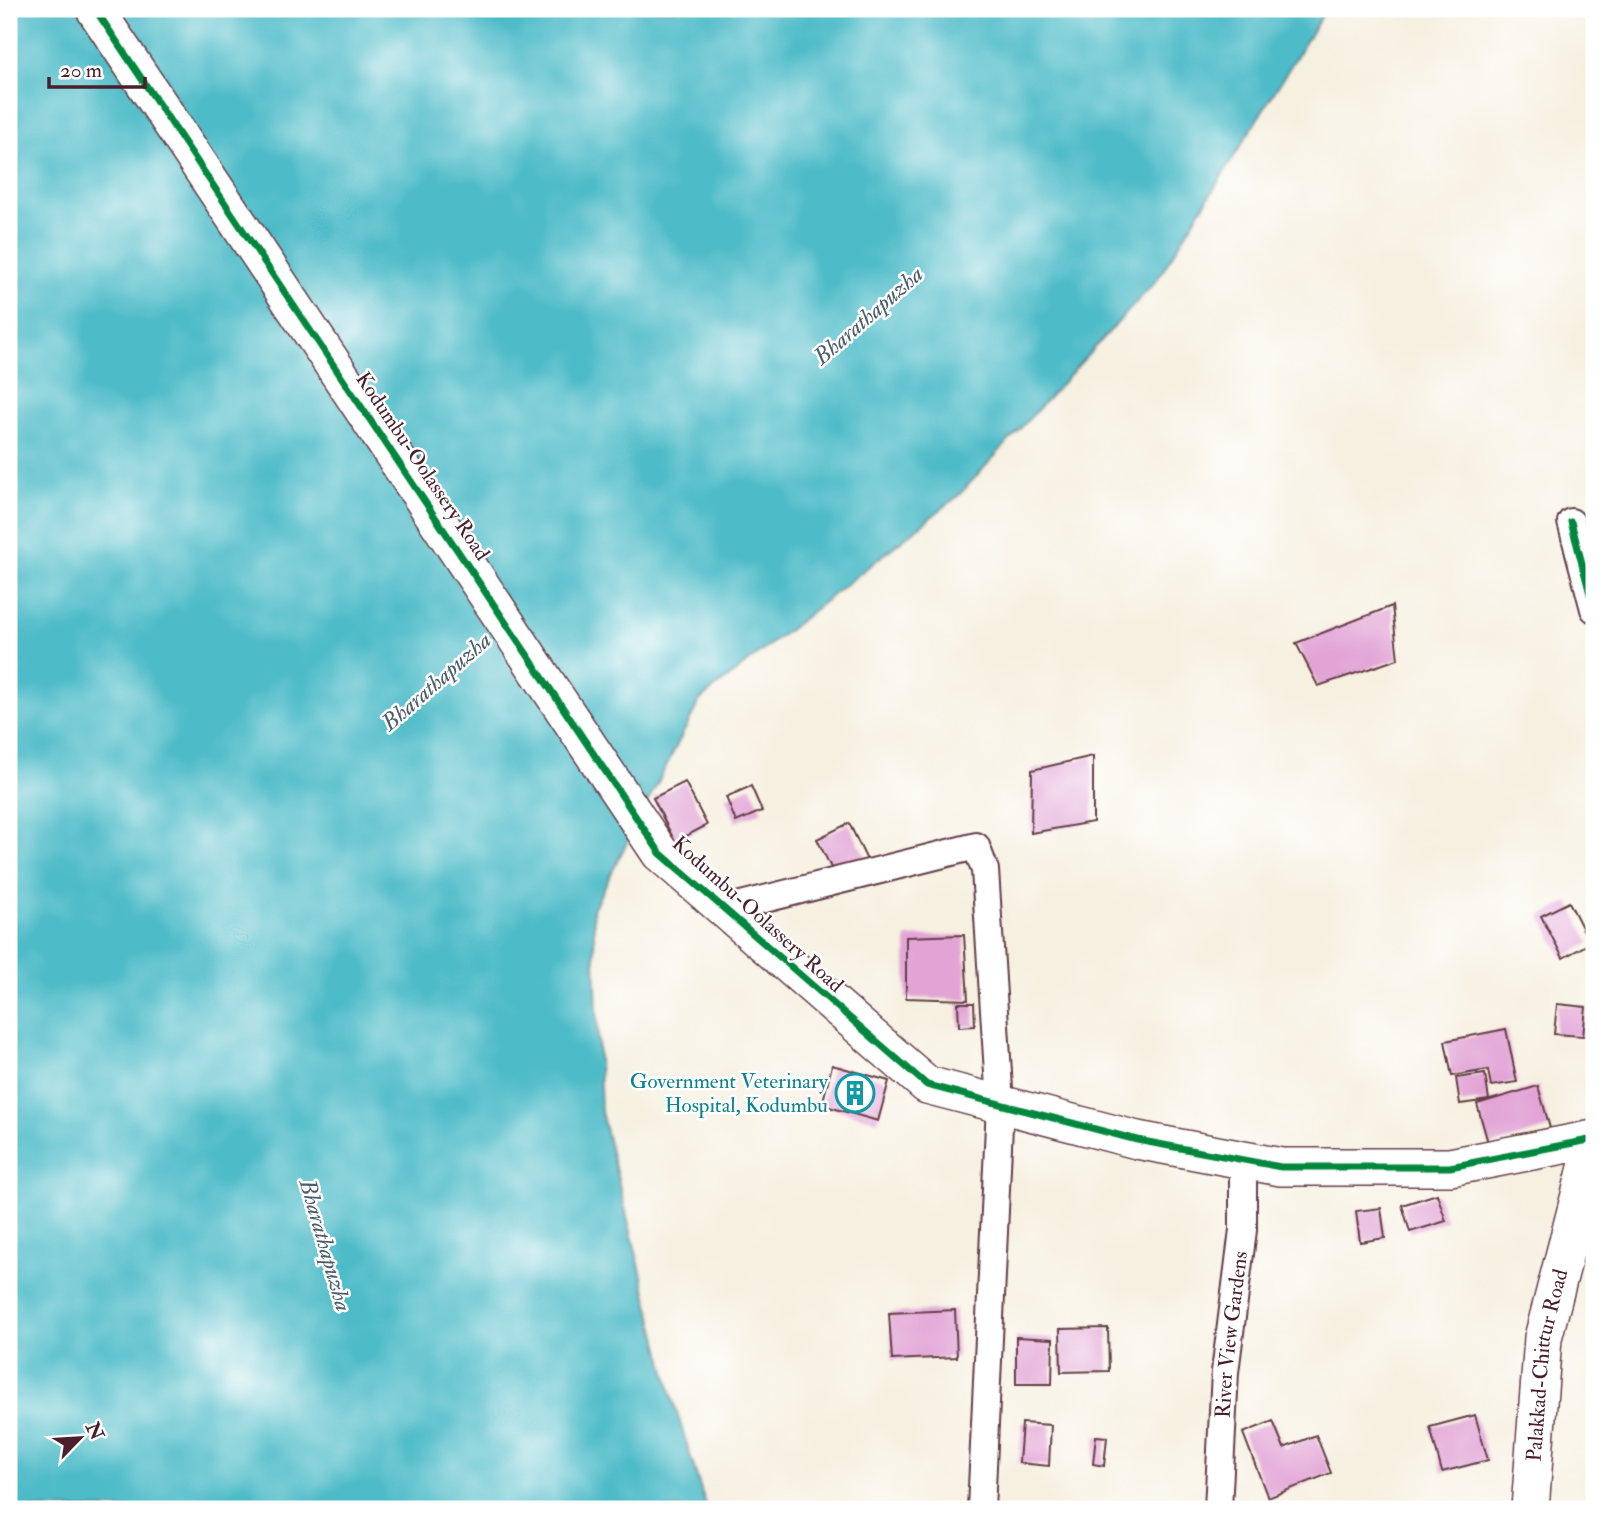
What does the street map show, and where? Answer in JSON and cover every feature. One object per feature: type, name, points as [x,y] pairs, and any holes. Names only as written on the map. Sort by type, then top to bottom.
[{"type":"street","name":"Kodumbu-Oolassery Road","points":[[95,9],[660,853],[927,1085],[1137,1140],[1281,1167],[1450,1167],[1594,1140]]},
{"type":"street","points":[[1571,522],[1594,609]]},
{"type":"street","points":[[725,909],[976,846],[985,870],[1000,1104],[981,1509]]},
{"type":"street","name":"Palakkad-Chittur Road","points":[[1530,1509],[1543,1338],[1594,1140]]},
{"type":"street","name":"River View Gardens","points":[[1218,1509],[1225,1372],[1243,1230],[1243,1160]]},
{"type":"water","name":"Bharathapuzha","points":[[9,9],[1326,9],[1157,280],[959,495],[700,700],[593,909],[601,1112],[673,1400],[707,1509],[9,1509]]},
{"type":"building","points":[[1392,606],[1398,659],[1318,686],[1296,643]]},
{"type":"building","points":[[1093,756],[1093,822],[1031,833],[1032,770]]},
{"type":"building","points":[[685,782],[707,825],[675,842],[653,798]]},
{"type":"building","points":[[751,786],[762,811],[736,822],[726,797]]},
{"type":"building","points":[[849,823],[867,860],[835,876],[817,839]]},
{"type":"building","points":[[1569,902],[1590,943],[1563,958],[1541,916]]},
{"type":"building","points":[[964,935],[968,1000],[906,998],[906,937]]},
{"type":"building","points":[[958,1003],[974,1003],[975,1026],[959,1027]]},
{"type":"building","points":[[1557,1004],[1586,1007],[1583,1036],[1554,1034]]},
{"type":"building","points":[[1506,1029],[1517,1082],[1491,1086],[1488,1070],[1452,1076],[1445,1041]]},
{"type":"building","name":"Government Veterinary Hospital, Kodumbu","points":[[832,1065],[889,1081],[878,1121],[822,1105]]},
{"type":"building","points":[[1485,1074],[1489,1100],[1460,1104],[1456,1078]]},
{"type":"building","points":[[1538,1086],[1550,1128],[1489,1146],[1477,1104]]},
{"type":"building","points":[[1437,1194],[1446,1221],[1410,1232],[1402,1205]]},
{"type":"building","points":[[1381,1208],[1385,1238],[1360,1242],[1356,1211]]},
{"type":"building","points":[[955,1310],[957,1357],[892,1360],[889,1313]]},
{"type":"building","points":[[1108,1328],[1109,1371],[1061,1372],[1060,1329]]},
{"type":"building","points":[[1016,1337],[1053,1339],[1052,1384],[1016,1384]]},
{"type":"building","points":[[1475,1415],[1488,1460],[1442,1472],[1430,1427]]},
{"type":"building","points":[[1273,1421],[1284,1448],[1316,1435],[1331,1473],[1268,1498],[1243,1433]]},
{"type":"building","points":[[1022,1423],[1051,1425],[1049,1466],[1019,1463]]},
{"type":"building","points":[[1096,1436],[1107,1437],[1104,1466],[1093,1464]]},
{"type":"cycle path","points":[[95,9],[660,853],[927,1085],[1137,1140],[1281,1167],[1450,1167],[1594,1139]]},
{"type":"cycle path","points":[[1571,522],[1594,609]]},
{"type":"place","name":"Government Veterinary Hospital, Kodumbu","points":[[855,1093]]}]
